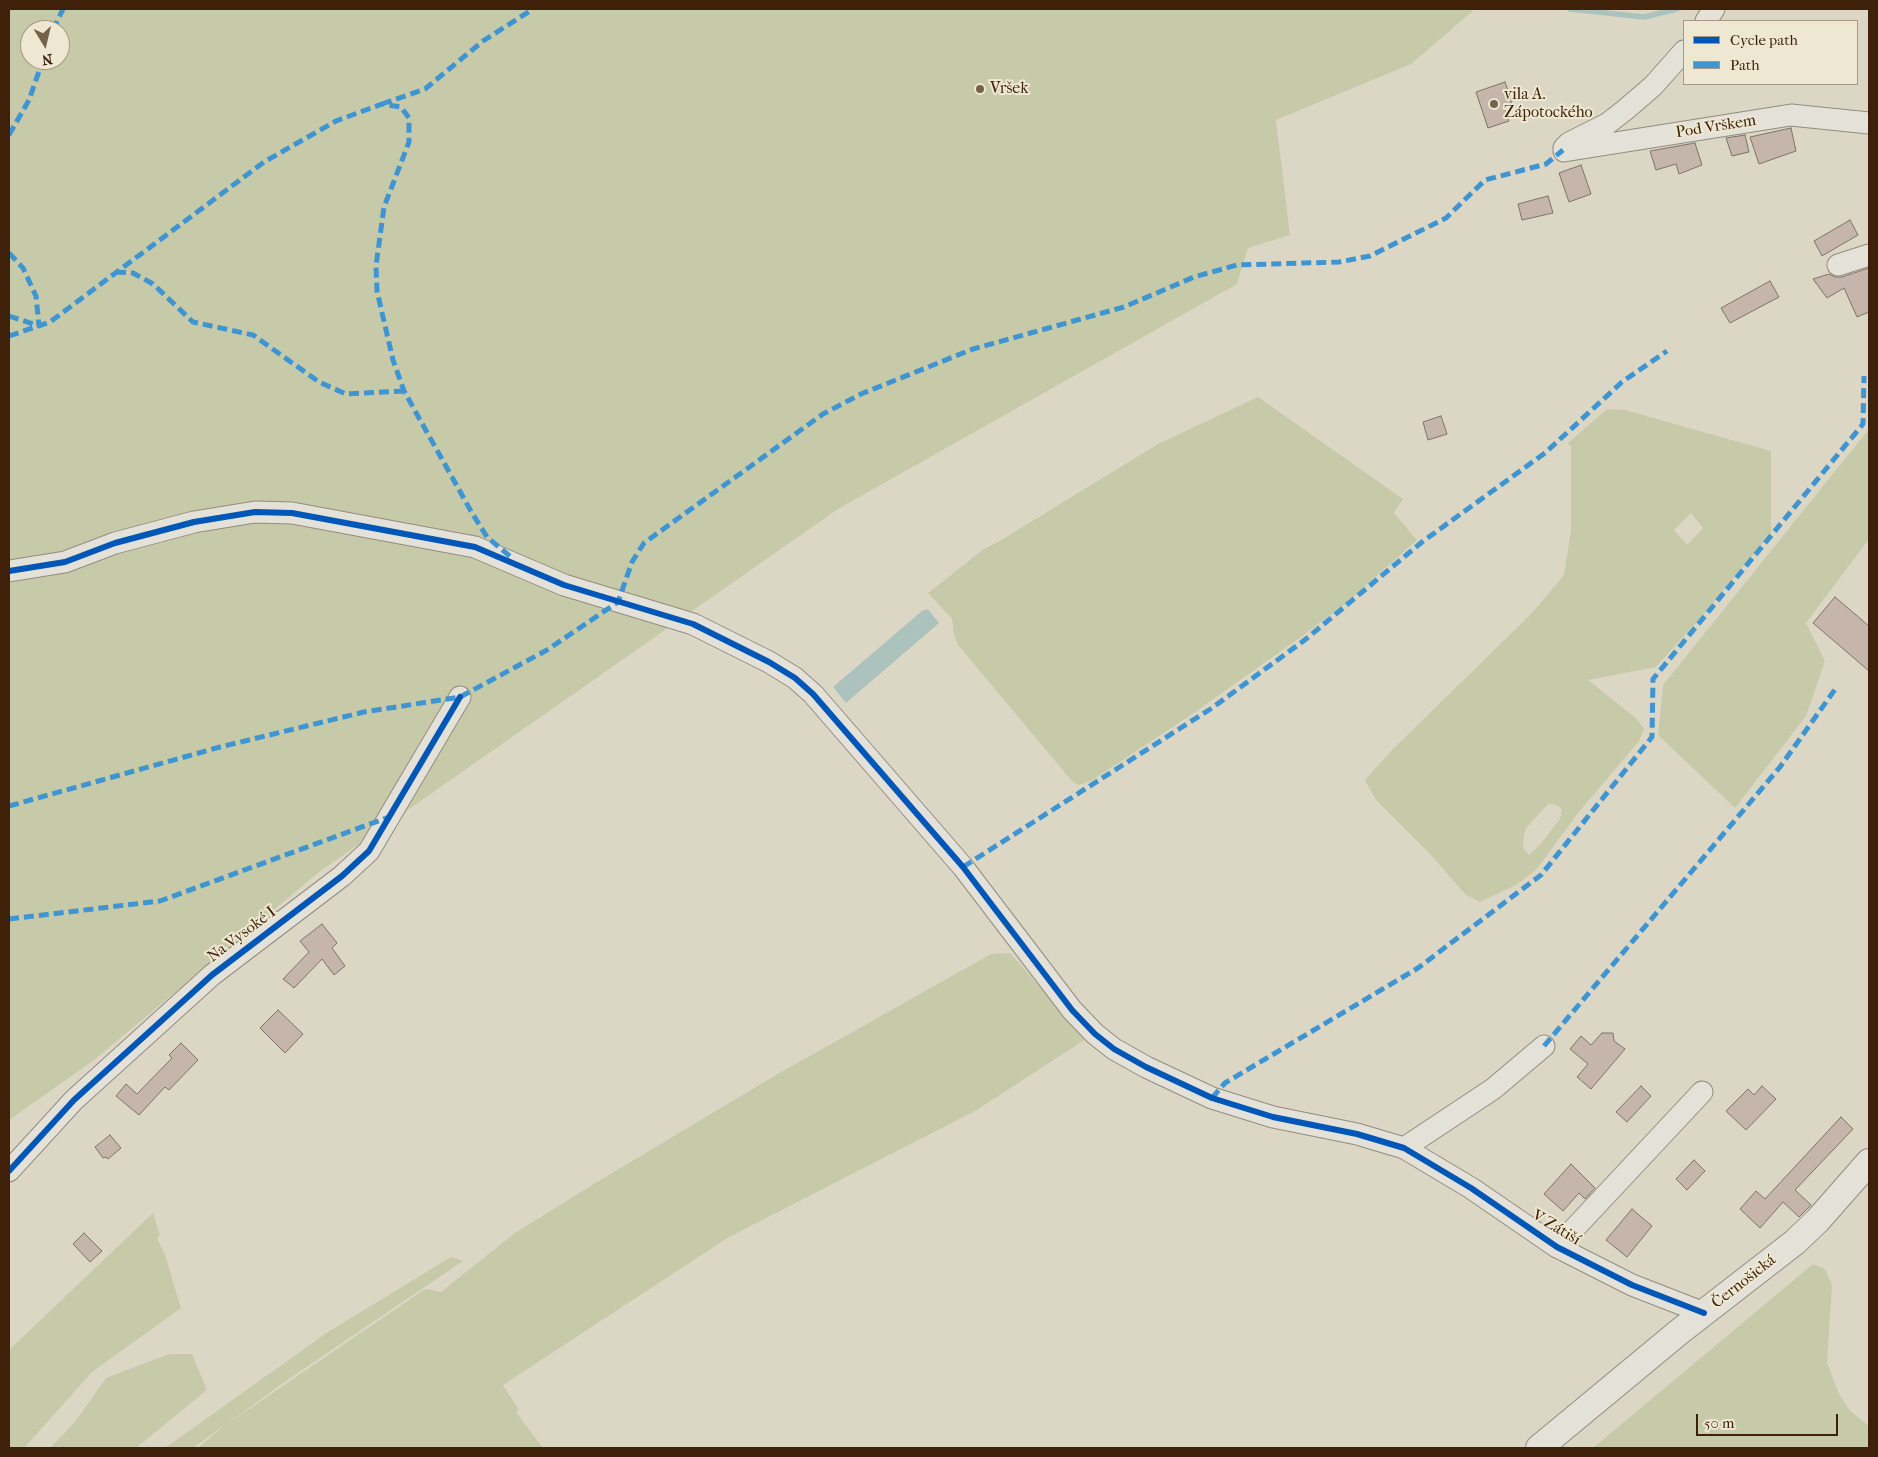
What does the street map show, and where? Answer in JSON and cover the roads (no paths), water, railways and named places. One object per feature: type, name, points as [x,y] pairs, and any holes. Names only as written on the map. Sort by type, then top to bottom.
[{"type":"street","points":[[1707,20],[1714,9]]},
{"type":"street","name":"Pod Vrškem","points":[[1683,51],[1653,86],[1616,118],[1569,143],[1563,150],[1570,151],[1791,115],[1869,123]]},
{"type":"street","points":[[1838,265],[1869,254]]},
{"type":"street","name":"V Zátiší","points":[[9,571],[65,562],[115,543],[194,522],[255,512],[292,513],[475,547],[564,585],[693,624],[769,662],[795,678],[813,694],[963,867],[1072,1010],[1114,1049],[1146,1068],[1212,1098],[1273,1117],[1358,1134],[1404,1148],[1471,1188],[1557,1247],[1632,1285],[1704,1313]]},
{"type":"street","name":"Na Vysoké I","points":[[9,1172],[74,1100],[212,975],[342,876],[369,851],[460,697]]},
{"type":"street","points":[[1404,1148],[1493,1089],[1544,1046]]},
{"type":"street","name":"V Zátiší","points":[[1557,1247],[1702,1092]]},
{"type":"street","name":"Černošická","points":[[1539,1448],[1704,1313],[1795,1242],[1818,1220],[1869,1162]]},
{"type":"water","points":[[928,609],[939,623],[846,703],[833,687],[922,611]]},
{"type":"waterway","points":[[1570,9],[1644,17],[1677,9]]},
{"type":"place","name":"Vršek","points":[[980,89]]},
{"type":"place","name":"vila A. Zápotockého","points":[[1494,104]]}]
